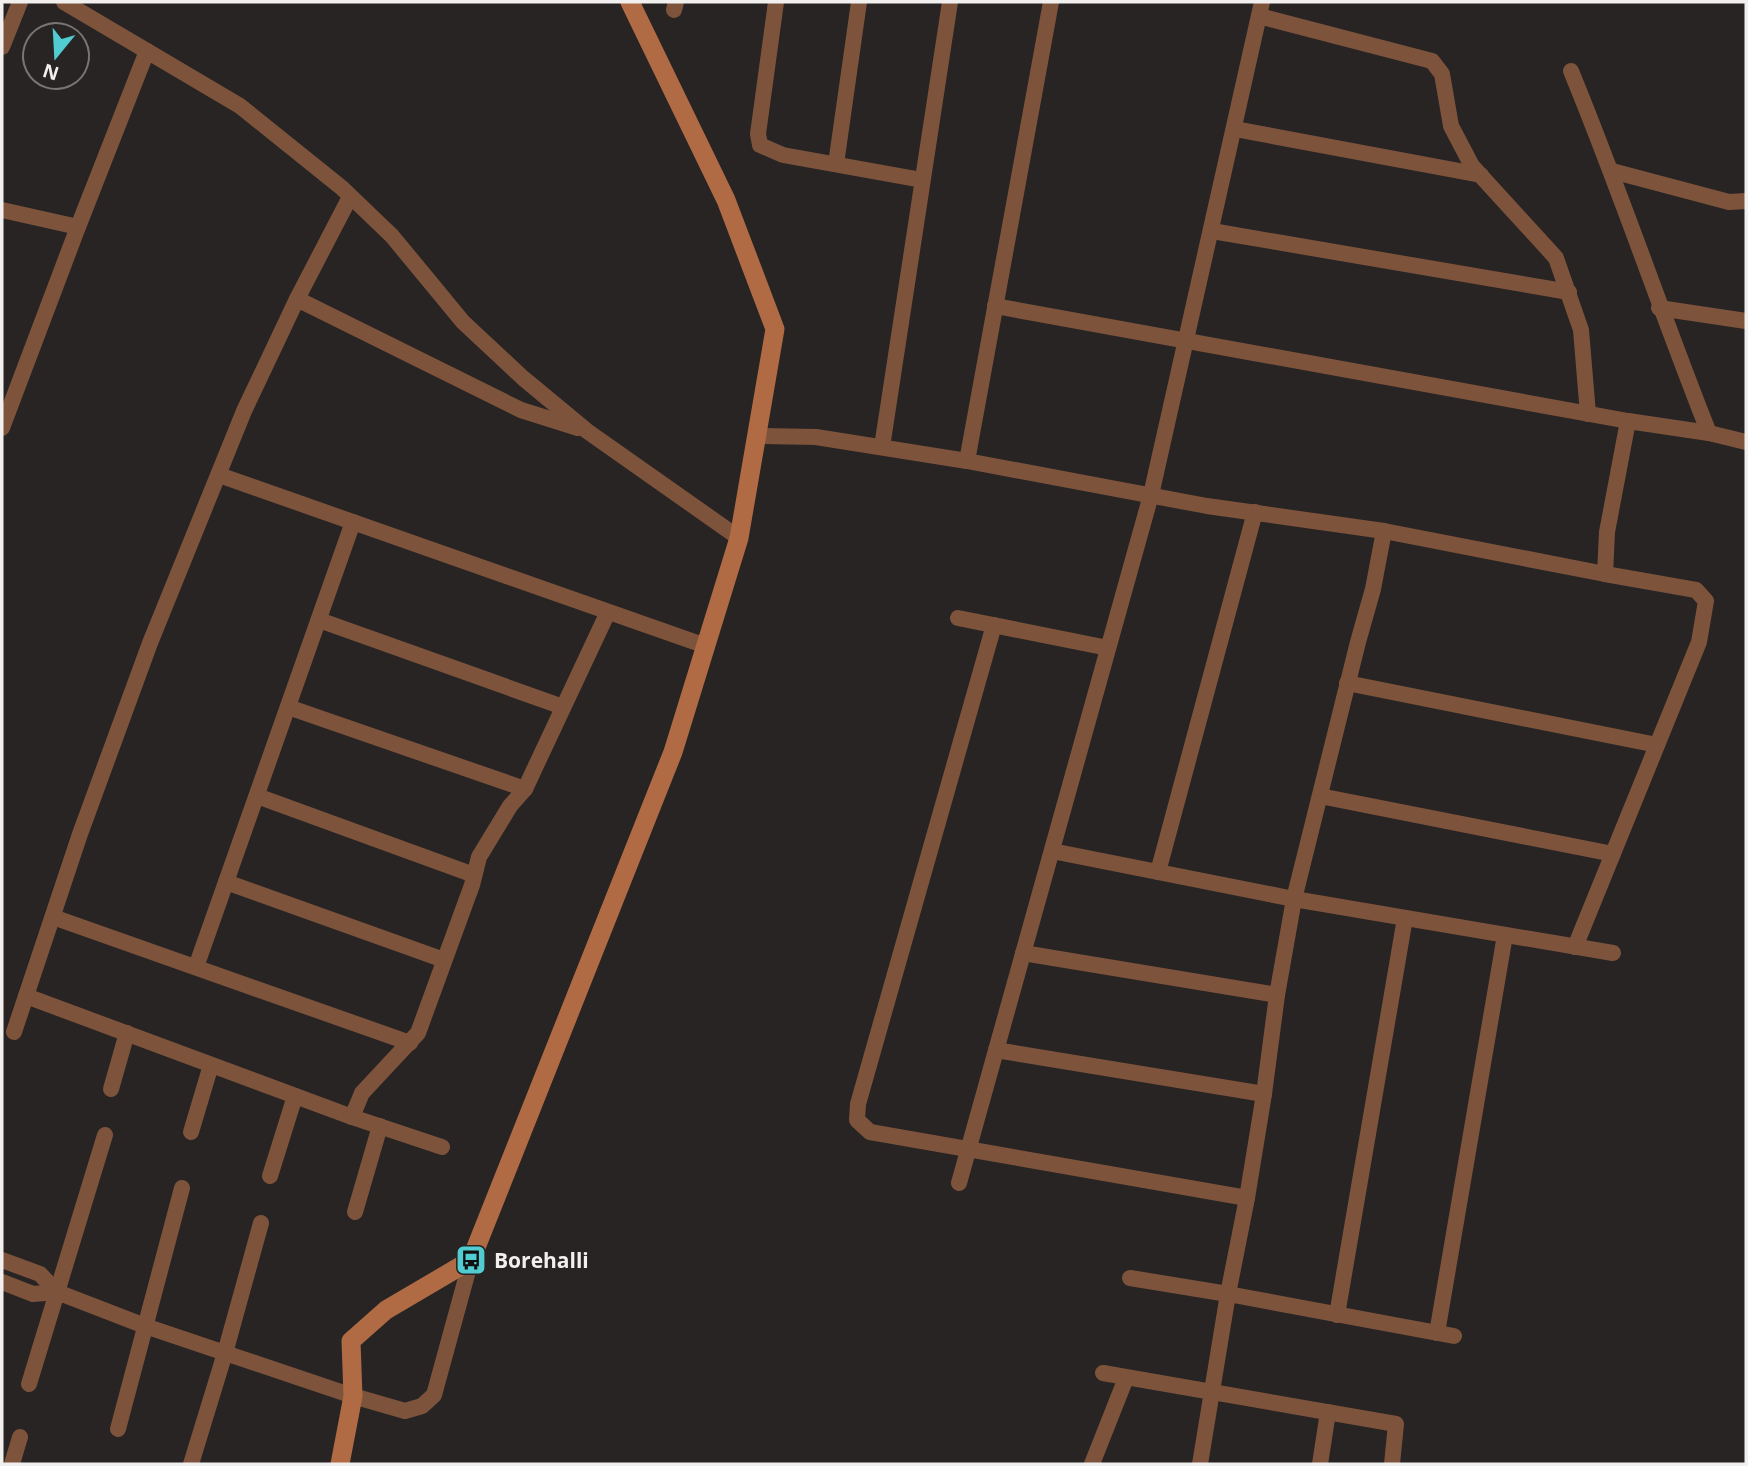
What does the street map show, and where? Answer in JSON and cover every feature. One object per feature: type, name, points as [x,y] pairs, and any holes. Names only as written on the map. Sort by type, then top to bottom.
[{"type":"main road","points":[[340,1464],[352,1396],[351,1341],[386,1310],[471,1260],[673,751],[739,538],[775,329],[726,200],[630,2]]},
{"type":"street","points":[[2,47],[20,2]]},
{"type":"street","points":[[64,2],[240,106],[350,197],[392,236],[463,322],[523,378],[587,431],[739,538]]},
{"type":"street","points":[[776,2],[758,134],[760,145],[783,155],[922,180]]},
{"type":"street","points":[[835,164],[859,2]]},
{"type":"street","points":[[882,447],[950,2]]},
{"type":"street","points":[[967,461],[1051,2]]},
{"type":"street","points":[[959,1183],[1151,495],[1261,9],[1432,61],[1442,74],[1451,126],[1472,166],[1556,258],[1581,330],[1588,414]]},
{"type":"street","points":[[2,428],[147,51]]},
{"type":"street","points":[[1571,71],[1612,171],[1660,308],[1709,432]]},
{"type":"street","points":[[1235,129],[1480,175]]},
{"type":"street","points":[[1612,171],[1729,202],[1746,201]]},
{"type":"street","points":[[15,1032],[80,834],[150,643],[244,411],[297,299],[350,197]]},
{"type":"street","points":[[2,210],[78,227]]},
{"type":"street","points":[[1212,231],[1569,292]]},
{"type":"street","points":[[297,299],[521,410],[587,431]]},
{"type":"street","points":[[995,306],[1588,414],[1709,432],[1746,442]]},
{"type":"street","points":[[1660,308],[1746,321]]},
{"type":"street","points":[[1605,575],[1607,532],[1628,421]]},
{"type":"street","points":[[757,436],[816,437],[882,447],[1151,495],[1384,531],[1605,575],[1696,590],[1706,601],[1699,642],[1575,947]]},
{"type":"street","points":[[219,475],[706,646]]},
{"type":"street","points":[[1158,872],[1255,512]]},
{"type":"street","points":[[196,967],[353,522]]},
{"type":"street","points":[[1200,1464],[1247,1198],[1264,1094],[1276,995],[1294,898],[1373,589],[1384,531]]},
{"type":"street","points":[[352,1117],[362,1093],[418,1033],[479,857],[495,828],[525,789],[608,612]]},
{"type":"street","points":[[958,618],[1108,648]]},
{"type":"street","points":[[319,620],[563,708]]},
{"type":"street","points":[[995,625],[858,1104],[857,1120],[870,1132],[1247,1198]]},
{"type":"street","points":[[1347,683],[1657,745]]},
{"type":"street","points":[[288,707],[525,789]]},
{"type":"street","points":[[257,796],[474,875]]},
{"type":"street","points":[[1320,796],[1613,854]]},
{"type":"street","points":[[1052,851],[1294,898],[1614,953]]},
{"type":"street","points":[[226,882],[444,960]]},
{"type":"street","points":[[53,917],[410,1043]]},
{"type":"street","points":[[1337,1315],[1405,918]]},
{"type":"street","points":[[1437,1333],[1504,935]]},
{"type":"street","points":[[1023,953],[1276,995]]},
{"type":"street","points":[[26,996],[352,1117],[442,1147]]},
{"type":"street","points":[[111,1089],[127,1033]]},
{"type":"street","points":[[996,1050],[1264,1094]]},
{"type":"street","points":[[191,1132],[211,1065]]},
{"type":"street","points":[[270,1176],[295,1096]]},
{"type":"street","points":[[355,1212],[380,1126]]},
{"type":"street","points":[[29,1384],[105,1135]]},
{"type":"street","points":[[117,1429],[182,1188]]},
{"type":"street","points":[[191,1464],[261,1223]]},
{"type":"street","points":[[2,1260],[40,1274],[57,1292],[145,1326],[352,1396],[405,1411],[415,1410],[429,1402],[434,1395],[471,1260]]},
{"type":"street","points":[[1130,1278],[1454,1336]]},
{"type":"street","points":[[2,1282],[33,1294],[57,1292]]},
{"type":"street","points":[[1103,1373],[1396,1423],[1392,1464]]},
{"type":"street","points":[[1092,1464],[1126,1378]]},
{"type":"street","points":[[1320,1464],[1328,1412]]},
{"type":"street","points":[[12,1464],[20,1437]]},
{"type":"place","name":"Borehalli","points":[[471,1260]]}]
